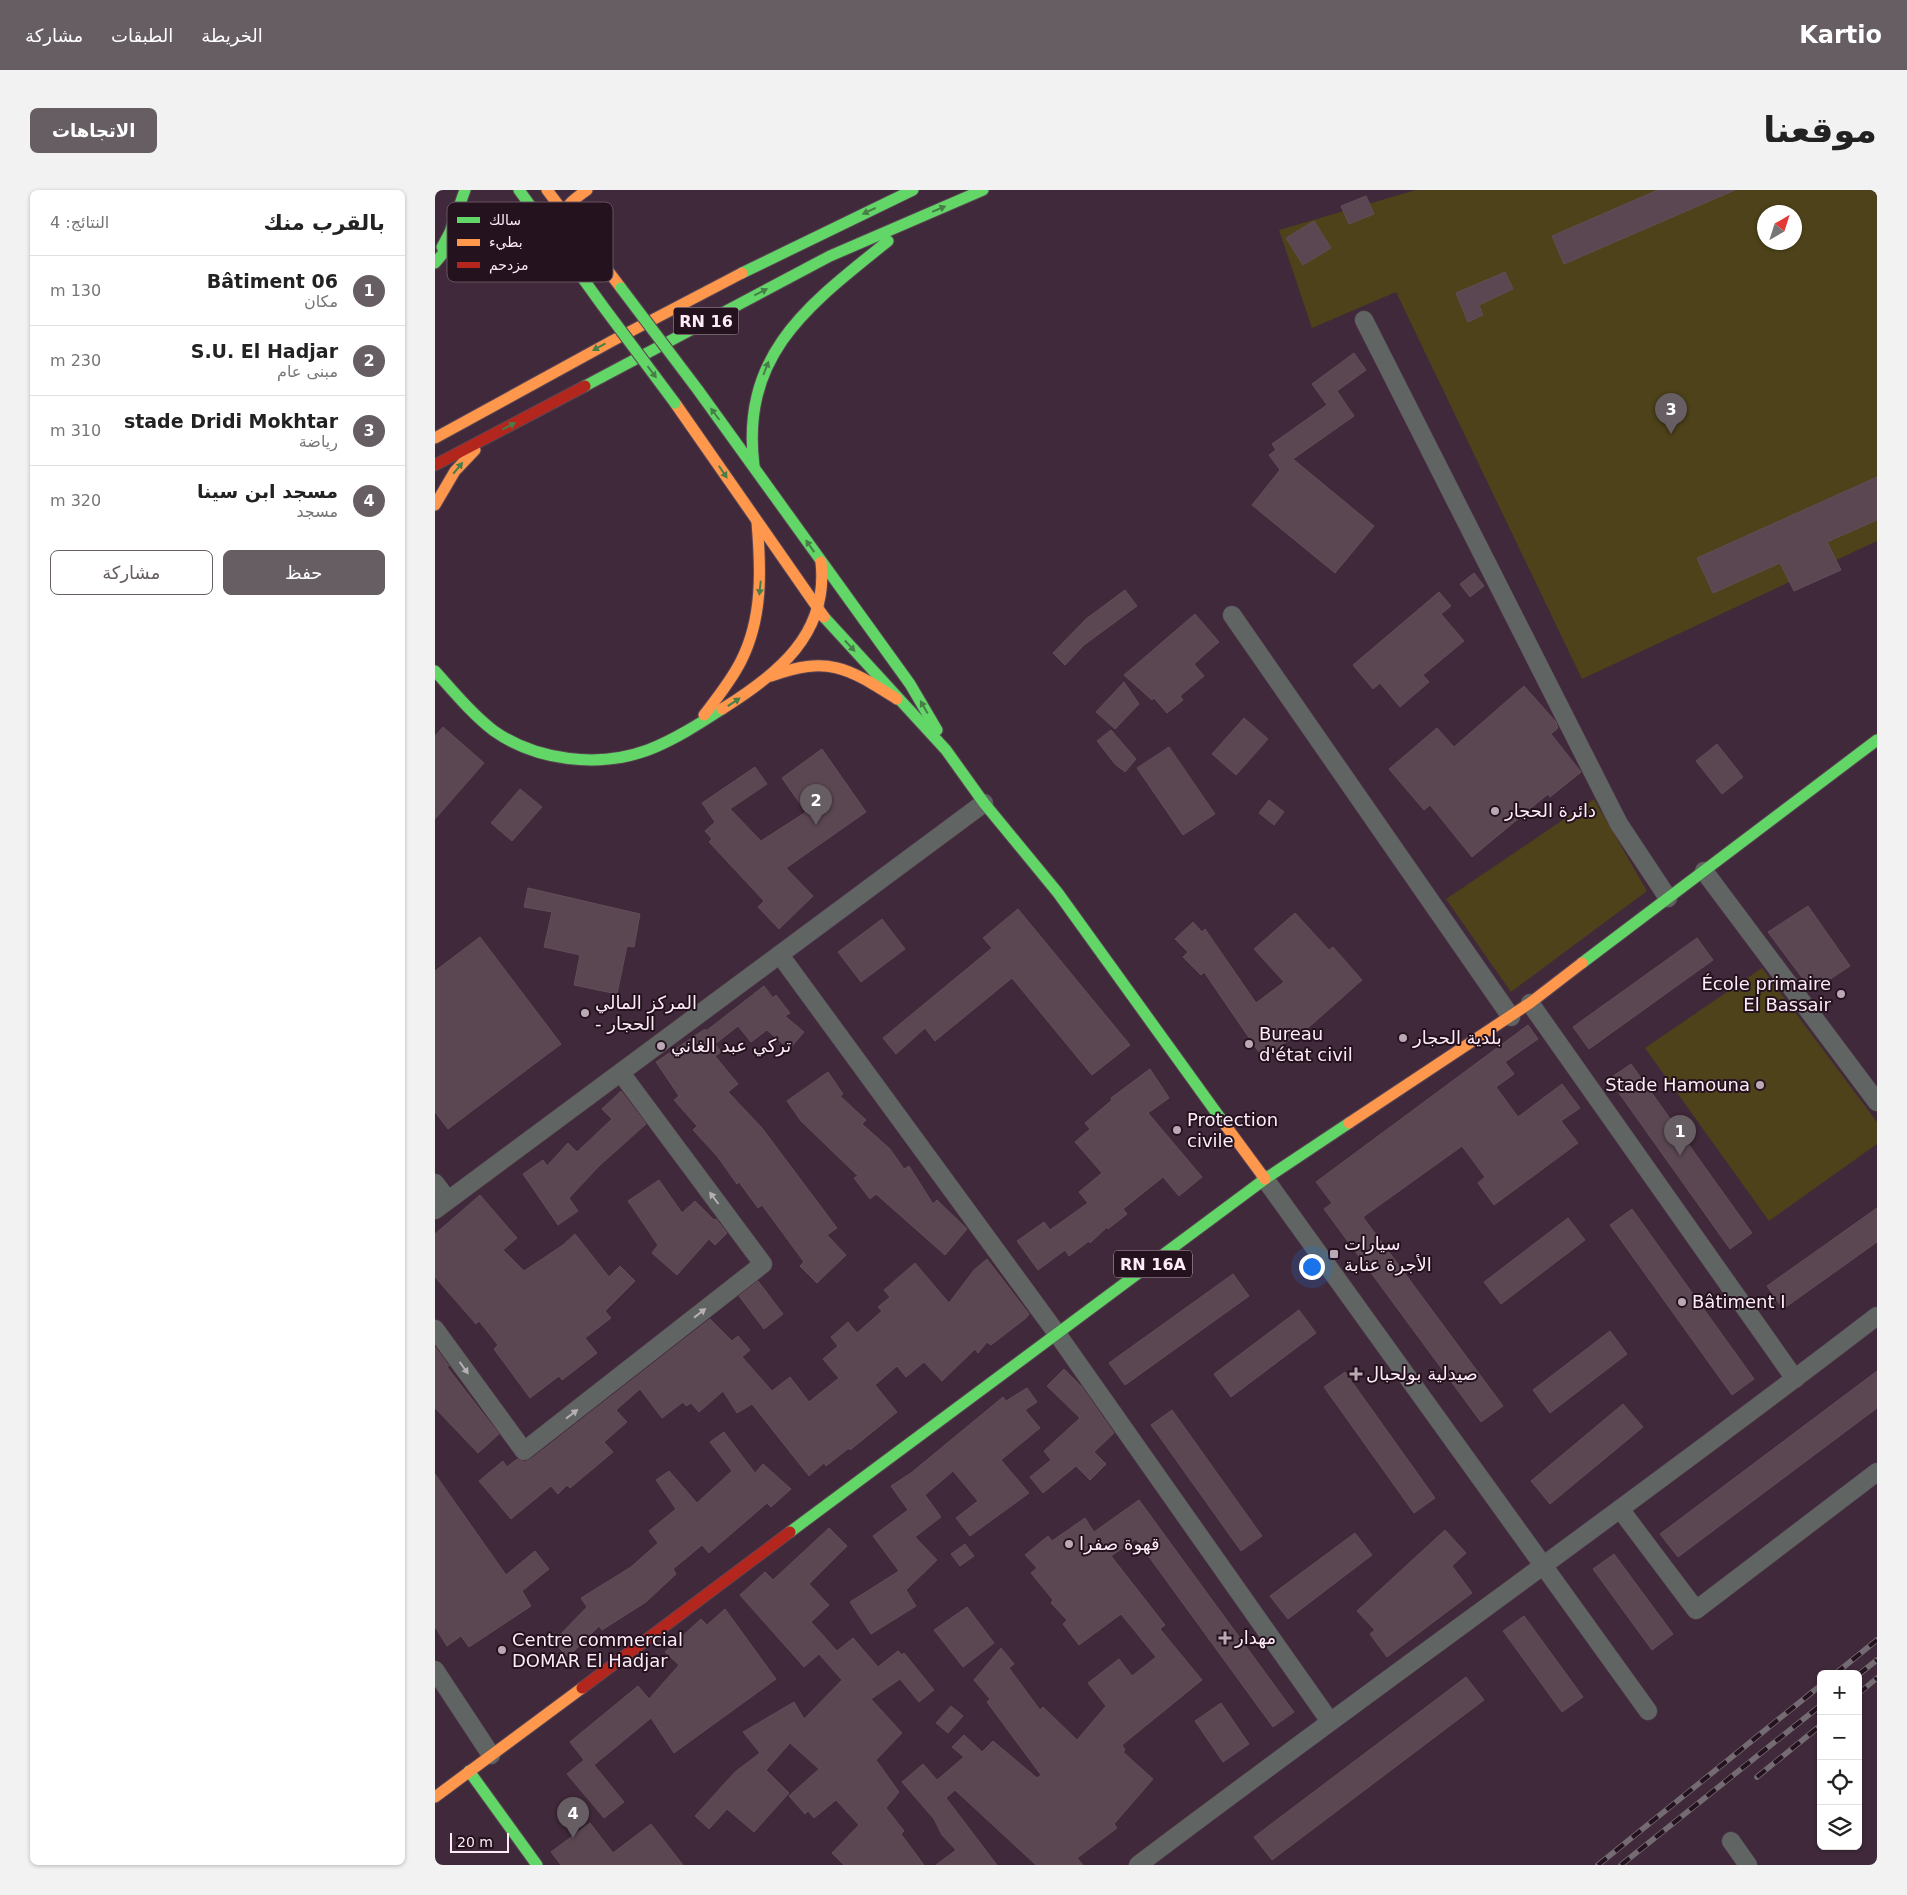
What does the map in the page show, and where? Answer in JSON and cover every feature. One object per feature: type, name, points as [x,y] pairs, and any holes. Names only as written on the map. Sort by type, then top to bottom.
[{"type":"main road","points":[[461,202],[465,190]]},
{"type":"main road","points":[[519,190],[527,202]]},
{"type":"main road","points":[[547,190],[553,202]]},
{"type":"main road","points":[[574,202],[587,190]]},
{"type":"main road","name":"RN 16","points":[[435,438],[637,326],[790,248],[913,190]]},
{"type":"main road","name":"RN 16","points":[[435,465],[830,256],[983,190]]},
{"type":"main road","points":[[754,466],[750,450],[753,402],[770,359],[796,321],[832,285],[914,219]]},
{"type":"main road","points":[[435,262],[447,238]]},
{"type":"main road","points":[[435,262],[447,249]]},
{"type":"main road","points":[[613,277],[754,466],[821,562],[911,684],[937,729],[946,750]]},
{"type":"main road","points":[[585,282],[675,403],[818,610],[897,699],[946,750],[984,803],[1058,893],[1265,1180]]},
{"type":"main road","points":[[435,505],[455,471],[489,437]]},
{"type":"main road","points":[[697,724],[737,669],[752,634],[761,581],[757,522]]},
{"type":"main road","points":[[435,671],[460,701],[496,732],[539,752],[562,758],[601,760],[633,755],[670,741],[739,700],[770,677],[793,652],[818,610],[822,591],[821,562]]},
{"type":"main road","points":[[435,658],[445,682]]},
{"type":"main road","points":[[770,677],[802,665],[830,665],[847,670],[897,699]]},
{"type":"main road","name":"RN 16A","points":[[435,1797],[1265,1180],[1511,1017],[1877,740]]},
{"type":"main road","points":[[469,1771],[537,1865]]},
{"type":"street","points":[[1364,320],[1619,824],[1668,898]]},
{"type":"street","points":[[1232,615],[1511,1017]]},
{"type":"street","points":[[435,1183],[442,1205],[984,803]]},
{"type":"street","points":[[1704,872],[1877,1102]]},
{"type":"street","points":[[780,955],[1058,1335],[1329,1720]]},
{"type":"street","points":[[1530,1003],[1795,1379]]},
{"type":"street","points":[[435,1329],[524,1451],[763,1264],[621,1073]]},
{"type":"street","points":[[1265,1180],[1648,1711]]},
{"type":"street","points":[[1138,1865],[1329,1720],[1620,1509],[1877,1316]]},
{"type":"street","points":[[1620,1509],[1696,1610],[1877,1472]]},
{"type":"street","points":[[435,1670],[491,1755]]},
{"type":"street","points":[[1731,1841],[1747,1865]]},
{"type":"shaded area","points":[[1416,190],[1877,190],[1877,541],[1582,679],[1396,292],[1312,328],[1279,230]]},
{"type":"shaded area","points":[[1594,799],[1647,891],[1511,992],[1446,899]]},
{"type":"shaded area","name":"Stade Hamouna","points":[[1762,968],[1877,1122],[1877,1144],[1769,1221],[1645,1048]]},
{"type":"building","points":[[1658,190],[1735,190],[1564,264],[1552,236]]},
{"type":"building","points":[[1366,196],[1374,214],[1349,224],[1341,206]]},
{"type":"building","points":[[1314,221],[1331,248],[1303,265],[1286,238]]},
{"type":"building","points":[[1505,272],[1513,289],[1479,305],[1483,315],[1468,322],[1456,293]]},
{"type":"building","points":[[1354,353],[1366,370],[1337,391],[1354,416],[1293,459],[1374,526],[1335,573],[1252,505],[1280,470],[1269,455],[1276,450],[1272,444],[1327,405],[1312,384]]},
{"type":"building","points":[[1877,477],[1877,520],[1827,542],[1841,570],[1794,591],[1780,563],[1713,593],[1697,558]]},
{"type":"building","points":[[1474,573],[1484,586],[1470,597],[1460,584]]},
{"type":"building","points":[[1125,590],[1137,606],[1084,645],[1065,665],[1053,653],[1086,619]]},
{"type":"building","points":[[1439,592],[1451,606],[1441,614],[1464,641],[1423,675],[1429,682],[1400,707],[1380,683],[1373,689],[1353,665]]},
{"type":"building","points":[[1195,614],[1219,642],[1194,664],[1204,676],[1180,696],[1183,700],[1167,713],[1154,698],[1152,700],[1124,675]]},
{"type":"building","points":[[1124,682],[1139,704],[1115,729],[1096,712]]},
{"type":"building","points":[[1524,686],[1556,722],[1558,728],[1551,734],[1581,772],[1550,797],[1548,794],[1472,857],[1430,805],[1424,810],[1389,769],[1437,728],[1454,747]]},
{"type":"building","points":[[1244,718],[1268,739],[1236,775],[1212,754]]},
{"type":"building","points":[[443,727],[484,763],[435,819],[435,736]]},
{"type":"building","points":[[1111,730],[1136,759],[1125,772],[1115,764],[1097,741]]},
{"type":"building","points":[[1717,744],[1743,777],[1722,794],[1696,761]]},
{"type":"building","points":[[1169,747],[1215,814],[1183,835],[1137,768]]},
{"type":"building","points":[[822,749],[866,812],[786,868],[813,896],[779,929],[758,907],[764,901],[709,842],[712,839],[705,831],[715,822],[702,803],[755,767],[767,784],[730,809],[761,841],[806,812],[782,778]]},
{"type":"building","points":[[520,789],[542,807],[512,841],[491,823]]},
{"type":"building","points":[[1269,800],[1284,812],[1274,825],[1259,813]]},
{"type":"building","points":[[528,888],[640,914],[634,947],[627,946],[617,994],[574,985],[580,955],[544,947],[552,912],[524,907]]},
{"type":"building","points":[[1808,906],[1850,966],[1812,991],[1768,932]]},
{"type":"building","points":[[1018,909],[1130,1045],[1092,1075],[1012,978],[935,1041],[925,1028],[896,1054],[883,1038],[992,948],[983,938]]},
{"type":"building","points":[[1295,913],[1329,950],[1333,947],[1362,980],[1300,1035],[1299,1033],[1263,1058],[1204,972],[1201,975],[1183,957],[1188,952],[1175,939],[1193,922],[1202,932],[1205,929],[1256,1003],[1284,982],[1254,949]]},
{"type":"building","points":[[882,919],[905,949],[861,982],[838,952]]},
{"type":"building","points":[[480,937],[561,1044],[448,1129],[435,1112],[435,971]]},
{"type":"building","points":[[1697,938],[1713,960],[1589,1049],[1573,1027]]},
{"type":"building","points":[[764,986],[773,998],[776,995],[790,1013],[785,1016],[804,1032],[792,1046],[786,1040],[783,1044],[767,1030],[751,1042],[738,1026],[715,1044],[721,1052],[715,1056],[738,1084],[728,1092],[762,1128],[837,1228],[827,1235],[846,1255],[817,1283],[800,1266],[804,1262],[762,1205],[758,1208],[739,1182],[737,1184],[717,1156],[693,1130],[697,1126],[674,1100],[679,1096],[656,1062],[705,1029],[706,1031]]},
{"type":"building","points":[[1528,1025],[1538,1039],[1505,1062],[1514,1074],[1496,1087],[1518,1117],[1562,1084],[1580,1108],[1561,1121],[1578,1143],[1494,1205],[1478,1183],[1485,1177],[1462,1146],[1363,1217],[1503,1406],[1481,1422],[1324,1209],[1332,1203],[1316,1182]]},
{"type":"building","points":[[1631,1064],[1752,1233],[1730,1249],[1609,1079]]},
{"type":"building","points":[[1150,1069],[1169,1098],[1148,1113],[1202,1177],[1179,1196],[1163,1177],[1123,1209],[1127,1214],[1108,1229],[1107,1227],[1090,1243],[1089,1241],[1069,1256],[1065,1250],[1038,1270],[1017,1241],[1044,1222],[1050,1230],[1088,1203],[1079,1192],[1102,1173],[1075,1142],[1090,1129],[1085,1123],[1112,1100],[1111,1098]]},
{"type":"building","points":[[828,1072],[843,1094],[840,1096],[866,1120],[862,1124],[890,1149],[904,1169],[909,1166],[933,1204],[937,1200],[967,1229],[945,1255],[876,1194],[870,1199],[854,1178],[858,1176],[801,1121],[787,1101]]},
{"type":"building","points":[[621,1091],[646,1124],[599,1166],[569,1198],[578,1211],[558,1225],[523,1174],[543,1160],[547,1166],[568,1143],[577,1152],[612,1119],[602,1109]]},
{"type":"building","points":[[659,1180],[682,1213],[695,1201],[714,1220],[716,1219],[727,1233],[715,1245],[709,1239],[677,1275],[652,1253],[658,1245],[628,1201]]},
{"type":"building","points":[[480,1195],[517,1238],[503,1250],[524,1271],[563,1245],[575,1234],[609,1277],[620,1266],[635,1281],[605,1311],[611,1318],[585,1338],[597,1353],[562,1380],[559,1376],[530,1398],[494,1349],[498,1345],[479,1321],[476,1324],[435,1277],[435,1234]]},
{"type":"building","points":[[1877,1208],[1877,1242],[1783,1309],[1767,1286]]},
{"type":"building","name":"Bâtiment I","points":[[1632,1209],[1754,1379],[1732,1395],[1610,1225]]},
{"type":"building","points":[[1568,1218],[1585,1240],[1501,1304],[1484,1282]]},
{"type":"building","points":[[987,1259],[1029,1314],[1026,1318],[991,1345],[987,1342],[978,1353],[975,1349],[942,1381],[924,1362],[906,1377],[897,1366],[875,1385],[897,1412],[850,1450],[849,1448],[826,1466],[824,1463],[809,1476],[752,1404],[737,1413],[723,1391],[699,1412],[691,1403],[686,1406],[683,1402],[662,1418],[640,1389],[616,1410],[627,1422],[604,1442],[613,1452],[570,1488],[567,1485],[558,1494],[551,1486],[511,1519],[479,1481],[503,1461],[507,1467],[517,1459],[525,1462],[531,1459],[710,1319],[732,1341],[738,1336],[750,1350],[742,1357],[772,1391],[790,1377],[809,1402],[839,1378],[823,1359],[838,1346],[831,1337],[848,1322],[857,1333],[882,1311],[878,1307],[890,1297],[884,1290],[915,1263],[949,1303],[974,1270]]},
{"type":"building","points":[[1233,1274],[1249,1296],[1125,1385],[1109,1363]]},
{"type":"building","points":[[758,1281],[783,1314],[764,1329],[739,1296]]},
{"type":"building","points":[[1299,1310],[1316,1333],[1231,1397],[1214,1374]]},
{"type":"building","points":[[1610,1331],[1627,1354],[1550,1413],[1533,1390]]},
{"type":"building","points":[[435,1347],[449,1366],[447,1367],[499,1434],[478,1453],[435,1408]]},
{"type":"building","points":[[1064,1369],[1081,1386],[1114,1433],[1094,1452],[1106,1464],[1090,1480],[1076,1466],[1043,1493],[1030,1477],[1051,1460],[1044,1451],[1080,1418],[1047,1386]]},
{"type":"building","points":[[1877,1371],[1877,1408],[1678,1557],[1660,1534]]},
{"type":"building","points":[[1345,1372],[1435,1498],[1414,1513],[1324,1387]]},
{"type":"building","points":[[1027,1388],[1037,1402],[1025,1410],[1040,1428],[1001,1460],[1029,1493],[970,1536],[956,1518],[978,1501],[953,1471],[925,1495],[941,1517],[915,1537],[937,1560],[906,1590],[916,1606],[871,1634],[850,1602],[899,1571],[873,1536],[908,1510],[891,1486],[911,1473],[1003,1397],[1006,1401]]},
{"type":"building","points":[[1623,1404],[1643,1427],[1550,1504],[1531,1481]]},
{"type":"building","points":[[1172,1410],[1262,1536],[1241,1551],[1151,1425]]},
{"type":"building","points":[[724,1432],[755,1473],[763,1464],[791,1489],[771,1507],[767,1503],[709,1553],[702,1545],[673,1569],[676,1574],[646,1602],[602,1630],[599,1626],[568,1657],[553,1642],[587,1607],[581,1598],[631,1567],[658,1543],[649,1531],[676,1509],[656,1480],[669,1471],[697,1503],[732,1471],[710,1442]]},
{"type":"building","points":[[435,1474],[506,1575],[535,1551],[549,1569],[522,1591],[531,1606],[469,1647],[461,1636],[447,1646],[435,1627]]},
{"type":"building","points":[[1139,1500],[1294,1712],[1273,1727],[1136,1539],[1111,1556],[1165,1625],[1160,1629],[1202,1680],[1122,1745],[1125,1750],[1123,1752],[1153,1779],[1114,1824],[1117,1828],[1077,1858],[1083,1865],[1036,1865],[955,1790],[946,1798],[997,1865],[936,1865],[956,1850],[942,1835],[934,1819],[902,1782],[923,1764],[937,1780],[964,1757],[952,1747],[964,1735],[982,1752],[993,1741],[1037,1778],[1041,1775],[987,1702],[990,1699],[974,1680],[1001,1648],[1014,1664],[1009,1668],[1040,1710],[1043,1707],[1077,1740],[1106,1706],[1088,1683],[1119,1659],[1132,1676],[1156,1657],[1121,1614],[1079,1645],[1063,1624],[1067,1620],[1051,1603],[1053,1600],[1031,1573],[1037,1568],[1025,1555],[1048,1536],[1052,1541],[1085,1518],[1094,1532]]},
{"type":"building","points":[[829,1528],[847,1546],[809,1584],[829,1605],[811,1622],[837,1651],[853,1638],[878,1667],[898,1651],[902,1655],[904,1653],[934,1690],[919,1702],[900,1679],[871,1699],[902,1733],[876,1760],[899,1792],[886,1808],[904,1831],[901,1834],[924,1865],[844,1865],[832,1853],[859,1825],[836,1800],[814,1818],[808,1811],[805,1814],[789,1796],[819,1769],[790,1743],[766,1770],[789,1793],[754,1832],[727,1809],[709,1829],[695,1816],[735,1772],[760,1753],[743,1732],[794,1702],[804,1719],[842,1680],[819,1654],[804,1667],[740,1595],[765,1572],[773,1580]]},
{"type":"building","points":[[1445,1530],[1466,1553],[1452,1566],[1472,1593],[1387,1657],[1370,1634],[1375,1630],[1357,1611]]},
{"type":"building","points":[[1355,1533],[1372,1555],[1288,1619],[1270,1596]]},
{"type":"building","points":[[965,1544],[974,1556],[960,1566],[951,1554]]},
{"type":"building","points":[[1614,1554],[1673,1634],[1652,1650],[1593,1569]]},
{"type":"building","points":[[967,1607],[994,1643],[963,1667],[934,1630]]},
{"type":"building","points":[[725,1609],[776,1679],[674,1753],[651,1718],[594,1765],[624,1802],[604,1818],[567,1774],[584,1760],[570,1742],[638,1686],[649,1699],[679,1665],[665,1652],[701,1619],[707,1625]]},
{"type":"building","points":[[1524,1616],[1583,1697],[1562,1712],[1503,1631]]},
{"type":"building","points":[[1466,1677],[1484,1700],[1272,1860],[1254,1837]]},
{"type":"building","points":[[1221,1703],[1249,1744],[1223,1762],[1195,1721]]},
{"type":"building","points":[[951,1706],[963,1716],[948,1733],[936,1723]]},
{"type":"building","points":[[590,1823],[613,1853],[651,1824],[683,1865],[561,1865],[551,1852]]},
{"type":"railway","points":[[1840,1670],[1877,1640]]},
{"type":"railway","points":[[1862,1672],[1877,1660]]},
{"type":"railway","points":[[1862,1691],[1877,1678]]},
{"type":"railway","points":[[1598,1865],[1817,1688]]},
{"type":"railway","points":[[1621,1865],[1817,1708]]},
{"type":"railway","points":[[1757,1777],[1817,1728]]},
{"type":"traffic: fast","points":[[461,202],[465,190]]},
{"type":"traffic: fast","points":[[519,190],[528,202]]},
{"type":"traffic: fast","points":[[742,273],[913,190]]},
{"type":"traffic: fast","points":[[585,386],[830,256],[983,190]]},
{"type":"traffic: fast","points":[[442,247],[447,238]]},
{"type":"traffic: fast","points":[[754,466],[753,426],[758,392],[770,362],[787,335],[808,310],[832,287],[888,241]]},
{"type":"traffic: fast","points":[[435,263],[447,249]]},
{"type":"traffic: fast","points":[[585,282],[602,305]]},
{"type":"traffic: fast","points":[[621,288],[698,390]]},
{"type":"traffic: fast","points":[[602,305],[675,403]]},
{"type":"traffic: fast","points":[[698,390],[910,684],[937,730]]},
{"type":"traffic: fast","points":[[824,617],[946,750],[984,803],[1058,893],[1226,1126]]},
{"type":"traffic: fast","points":[[435,671],[471,710],[494,731],[529,749],[569,758],[609,759],[629,756],[648,750],[677,737],[722,709]]},
{"type":"traffic: fast","points":[[1582,963],[1877,740]]},
{"type":"traffic: fast","points":[[790,1532],[1265,1179],[1349,1123]]},
{"type":"traffic: fast","points":[[469,1771],[537,1865]]},
{"type":"traffic: slow","points":[[547,190],[556,202]]},
{"type":"traffic: slow","points":[[572,202],[587,190]]},
{"type":"traffic: slow","points":[[435,438],[612,341],[742,273]]},
{"type":"traffic: slow","points":[[613,277],[621,288]]},
{"type":"traffic: slow","points":[[675,403],[824,617]]},
{"type":"traffic: slow","points":[[435,505],[455,471],[475,450]]},
{"type":"traffic: slow","points":[[704,715],[724,689],[741,661],[753,628],[759,593],[757,522]]},
{"type":"traffic: slow","points":[[722,709],[762,682],[780,667],[808,631],[817,611],[821,588],[821,562]]},
{"type":"traffic: slow","points":[[771,676],[808,666],[837,668],[865,679],[897,699]]},
{"type":"traffic: slow","points":[[1349,1123],[1530,1003],[1582,963]]},
{"type":"traffic: slow","points":[[1226,1126],[1265,1179]]},
{"type":"traffic: slow","points":[[435,1797],[582,1688]]},
{"type":"traffic: jam","points":[[435,465],[585,386]]},
{"type":"traffic: jam","points":[[582,1688],[790,1532]]},
{"type":"place","name":"stade Dridi Mokhtar","points":[[1671,434]]},
{"type":"place","name":"دائرة الحجار","points":[[1495,811]]},
{"type":"place","name":"S.U. El Hadjar","points":[[816,825]]},
{"type":"place","name":"École primaire El Bassair","points":[[1841,994]]},
{"type":"place","name":"المركز المالي - الحجار","points":[[585,1013]]},
{"type":"place","name":"بلدية الحجار","points":[[1403,1038]]},
{"type":"place","name":"Bureau d'état civil","points":[[1249,1044]]},
{"type":"place","name":"تركي عبد الغاني","points":[[661,1046]]},
{"type":"place","name":"Stade Hamouna","points":[[1760,1085]]},
{"type":"place","name":"Protection civile","points":[[1177,1130]]},
{"type":"place","name":"Bâtiment 06","points":[[1680,1156]]},
{"type":"place","name":"سيارات الأجرة عنابة","points":[[1334,1254]]},
{"type":"place","name":"Bâtiment I","points":[[1682,1302]]},
{"type":"place","name":"صيدلية بولحبال","points":[[1356,1374]]},
{"type":"place","name":"قهوة صفرا","points":[[1069,1544]]},
{"type":"place","name":"مهدار","points":[[1225,1638]]},
{"type":"place","name":"Centre commercial DOMAR El Hadjar","points":[[502,1650]]},
{"type":"place","name":"مسجد ابن سينا","points":[[573,1838]]}]
